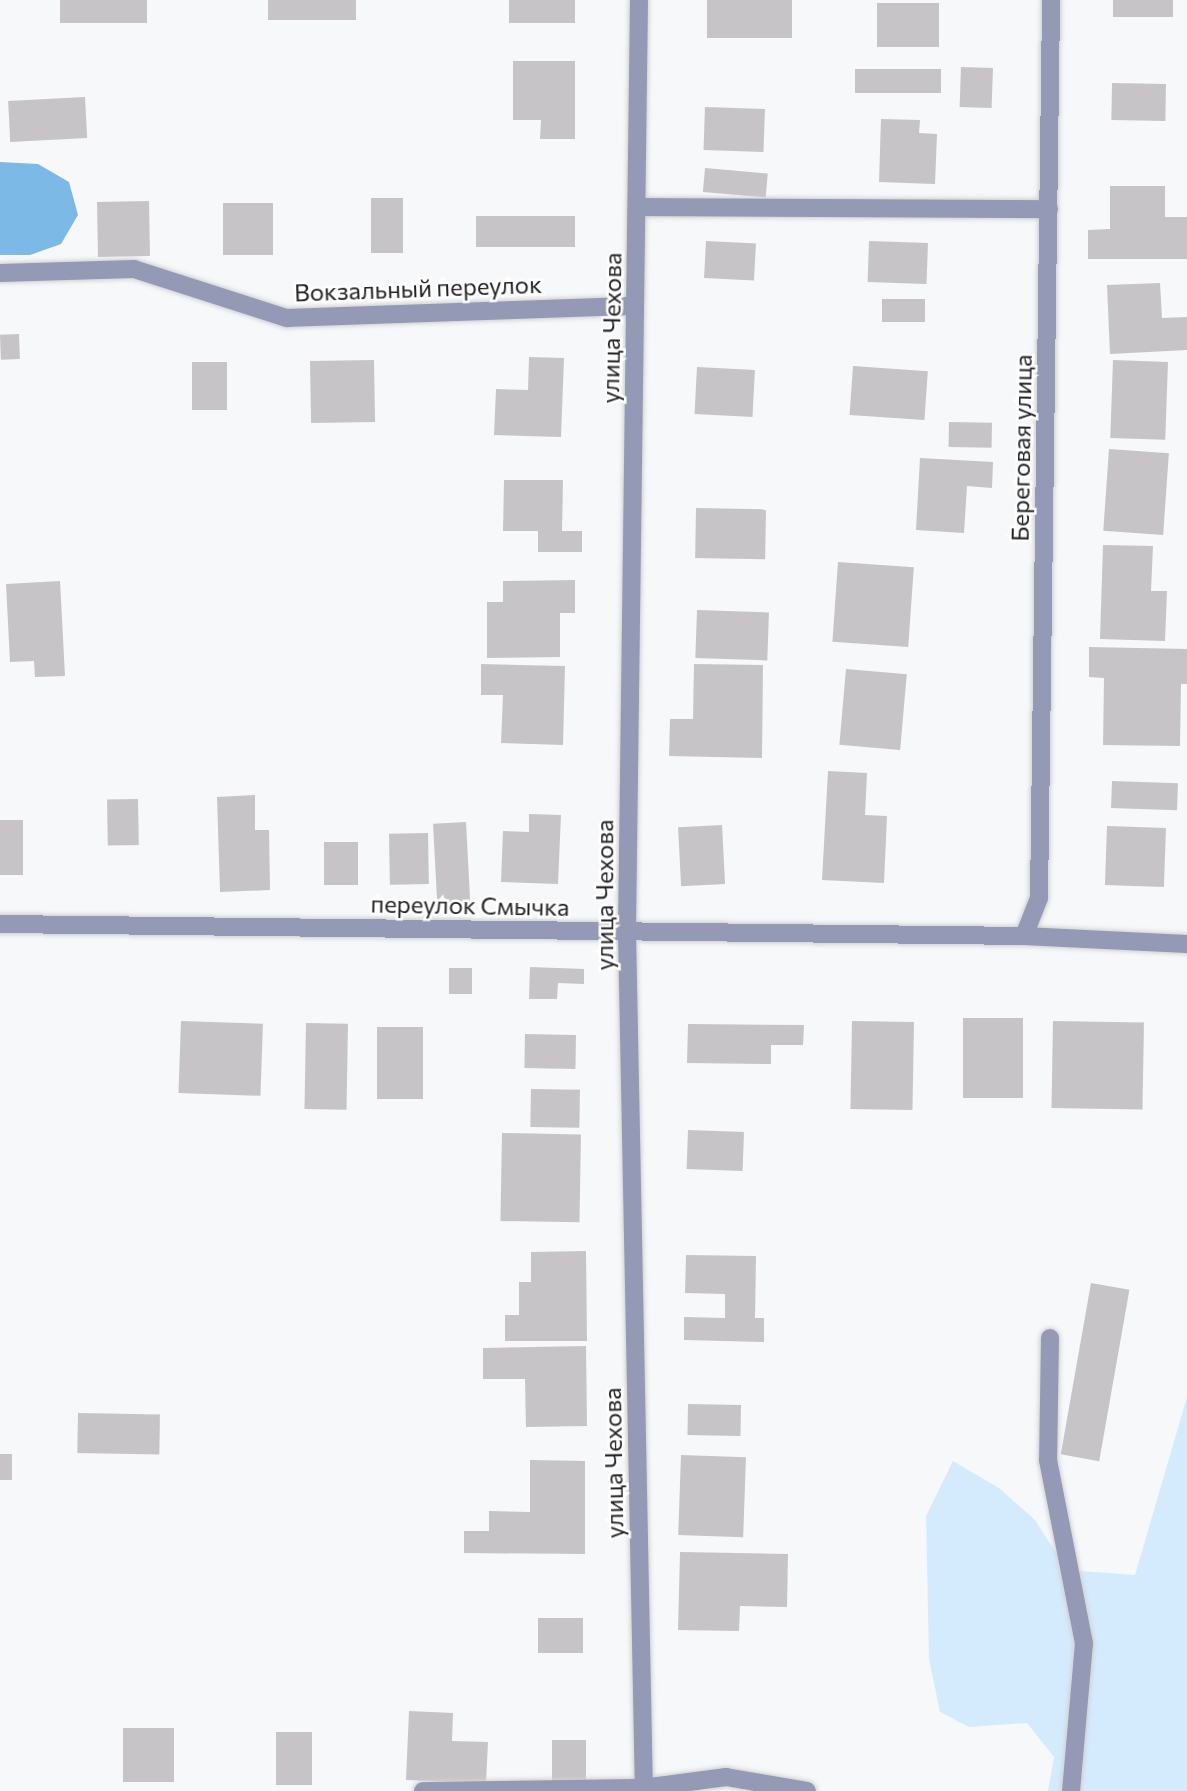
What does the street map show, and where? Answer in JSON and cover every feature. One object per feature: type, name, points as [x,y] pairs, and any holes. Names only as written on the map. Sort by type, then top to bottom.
[{"type":"street","name":"улица Чехова","points":[[639,0],[639,208],[634,306],[628,932],[643,1790]]},
{"type":"street","name":"Береговая улица","points":[[1024,936],[1039,898],[1051,0]]},
{"type":"street","points":[[639,208],[1049,209]]},
{"type":"street","name":"Вокзальный переулок","points":[[0,273],[134,269],[287,318],[634,306]]},
{"type":"street","name":"переулок Смычка","points":[[0,924],[1024,936],[1187,944]]},
{"type":"street","points":[[1050,1338],[1048,1460],[1084,1643],[1071,1791]]},
{"type":"street","points":[[423,1791],[643,1790],[726,1777],[807,1791]]},
{"type":"shaded area","points":[[0,162],[38,164],[69,182],[78,215],[61,244],[30,255],[0,255]]},
{"type":"shaded area","points":[[1187,1397],[1187,1791],[1048,1791],[1054,1757],[1027,1723],[969,1727],[940,1712],[929,1659],[926,1516],[953,1461],[999,1488],[1035,1520],[1067,1570],[1135,1575]]},
{"type":"building","points":[[60,0],[147,0],[147,23],[60,23]]},
{"type":"building","points":[[268,0],[356,0],[356,20],[268,20]]},
{"type":"building","points":[[509,0],[575,0],[575,23],[509,23]]},
{"type":"building","points":[[707,0],[792,0],[792,38],[707,38]]},
{"type":"building","points":[[1113,0],[1173,0],[1173,17],[1113,17]]},
{"type":"building","points":[[877,3],[939,3],[939,47],[877,47]]},
{"type":"building","points":[[513,61],[575,61],[575,139],[540,139],[541,120],[513,120]]},
{"type":"building","points":[[961,67],[993,68],[992,108],[960,107]]},
{"type":"building","points":[[855,69],[941,69],[941,93],[855,93]]},
{"type":"building","points":[[1112,83],[1166,84],[1165,121],[1111,120]]},
{"type":"building","points":[[85,97],[87,138],[10,142],[8,101]]},
{"type":"building","points":[[705,107],[765,109],[763,152],[703,150]]},
{"type":"building","points":[[881,119],[920,120],[919,133],[937,134],[935,184],[879,182]]},
{"type":"building","points":[[705,168],[768,173],[766,197],[703,192]]},
{"type":"building","points":[[1110,186],[1165,186],[1165,217],[1187,217],[1187,259],[1088,259],[1088,230],[1110,229]]},
{"type":"building","points":[[371,198],[403,198],[403,253],[371,253]]},
{"type":"building","points":[[149,201],[150,256],[98,257],[97,202]]},
{"type":"building","points":[[223,203],[273,203],[273,255],[223,255]]},
{"type":"building","points":[[476,216],[575,216],[575,247],[476,247]]},
{"type":"building","points":[[706,241],[756,244],[754,281],[704,278]]},
{"type":"building","points":[[869,241],[928,243],[927,284],[868,282]]},
{"type":"building","points":[[1160,283],[1162,318],[1187,317],[1187,350],[1110,354],[1107,285]]},
{"type":"building","points":[[882,299],[925,299],[925,322],[882,322]]},
{"type":"building","points":[[19,334],[20,359],[1,360],[0,335]]},
{"type":"building","points":[[529,357],[564,358],[561,437],[494,435],[496,389],[528,390]]},
{"type":"building","points":[[374,360],[375,422],[311,423],[310,361]]},
{"type":"building","points":[[1113,360],[1168,362],[1165,440],[1110,438]]},
{"type":"building","points":[[192,362],[227,362],[227,410],[192,410]]},
{"type":"building","points":[[853,366],[928,371],[924,420],[850,415]]},
{"type":"building","points":[[697,367],[755,370],[752,417],[695,414]]},
{"type":"building","points":[[949,422],[992,423],[992,448],[949,447]]},
{"type":"building","points":[[1109,449],[1169,453],[1163,535],[1103,531]]},
{"type":"building","points":[[920,458],[993,462],[992,488],[967,486],[964,533],[916,530]]},
{"type":"building","points":[[504,480],[563,480],[562,531],[582,531],[582,552],[538,552],[538,531],[503,531]]},
{"type":"building","points":[[696,508],[766,509],[765,559],[695,558]]},
{"type":"building","points":[[1103,545],[1153,546],[1151,591],[1167,591],[1165,641],[1100,639]]},
{"type":"building","points":[[838,562],[914,567],[908,647],[832,642]]},
{"type":"building","points":[[575,580],[575,613],[560,613],[560,657],[487,658],[487,602],[503,602],[503,581]]},
{"type":"building","points":[[60,581],[65,676],[35,677],[34,661],[10,662],[6,584]]},
{"type":"building","points":[[697,610],[769,613],[767,660],[695,658]]},
{"type":"building","points":[[1089,647],[1187,649],[1187,684],[1181,684],[1180,746],[1103,745],[1104,678],[1089,677]]},
{"type":"building","points":[[481,664],[565,666],[563,745],[501,743],[503,695],[481,695]]},
{"type":"building","points":[[694,664],[763,665],[762,758],[669,756],[670,719],[693,719]]},
{"type":"building","points":[[846,669],[907,674],[900,750],[839,745]]},
{"type":"building","points":[[828,771],[867,773],[865,815],[887,816],[884,883],[822,880]]},
{"type":"building","points":[[1112,781],[1178,783],[1177,810],[1111,808]]},
{"type":"building","points":[[255,795],[255,830],[269,830],[270,890],[220,892],[217,797]]},
{"type":"building","points":[[138,799],[139,845],[108,846],[107,800]]},
{"type":"building","points":[[529,814],[561,815],[558,884],[501,882],[503,831],[529,832]]},
{"type":"building","points":[[0,820],[23,820],[23,875],[0,875]]},
{"type":"building","points":[[466,822],[470,905],[437,907],[433,824]]},
{"type":"building","points":[[722,825],[725,884],[681,886],[678,827]]},
{"type":"building","points":[[1107,826],[1166,828],[1164,887],[1105,885]]},
{"type":"building","points":[[428,833],[429,884],[390,885],[389,834]]},
{"type":"building","points":[[324,842],[358,842],[358,885],[324,885]]},
{"type":"building","points":[[530,967],[584,969],[584,984],[558,983],[557,999],[529,999]]},
{"type":"building","points":[[449,968],[472,968],[472,994],[449,994]]},
{"type":"building","points":[[963,1018],[1023,1018],[1023,1098],[963,1098]]},
{"type":"building","points":[[181,1021],[263,1024],[260,1096],[178,1093]]},
{"type":"building","points":[[852,1021],[914,1022],[912,1110],[850,1109]]},
{"type":"building","points":[[1053,1021],[1144,1023],[1142,1110],[1051,1108]]},
{"type":"building","points":[[306,1023],[348,1024],[346,1110],[304,1109]]},
{"type":"building","points":[[688,1024],[804,1025],[803,1045],[771,1045],[771,1064],[687,1063]]},
{"type":"building","points":[[377,1027],[423,1027],[423,1099],[377,1099]]},
{"type":"building","points":[[525,1034],[576,1035],[575,1069],[524,1068]]},
{"type":"building","points":[[531,1089],[580,1090],[579,1128],[530,1127]]},
{"type":"building","points":[[688,1130],[744,1132],[743,1171],[687,1169]]},
{"type":"building","points":[[502,1133],[581,1134],[579,1222],[500,1221]]},
{"type":"building","points":[[586,1251],[587,1341],[505,1341],[505,1315],[519,1315],[519,1282],[531,1282],[531,1252]]},
{"type":"building","points":[[686,1255],[756,1256],[755,1318],[764,1318],[764,1342],[684,1340],[684,1317],[725,1318],[725,1294],[685,1293]]},
{"type":"building","points":[[1091,1283],[1129,1290],[1099,1461],[1061,1454]]},
{"type":"building","points":[[586,1346],[587,1426],[526,1427],[525,1379],[483,1379],[483,1348]]},
{"type":"building","points":[[688,1404],[741,1405],[740,1436],[687,1435]]},
{"type":"building","points":[[78,1413],[160,1414],[159,1454],[77,1453]]},
{"type":"building","points":[[0,1454],[12,1454],[12,1480],[0,1480]]},
{"type":"building","points":[[681,1455],[746,1457],[743,1537],[678,1535]]},
{"type":"building","points":[[530,1460],[585,1461],[585,1554],[464,1553],[464,1531],[489,1531],[489,1511],[530,1512]]},
{"type":"building","points":[[680,1552],[788,1554],[787,1607],[740,1606],[739,1631],[678,1630]]},
{"type":"building","points":[[538,1618],[583,1618],[583,1653],[538,1653]]},
{"type":"building","points":[[409,1711],[453,1713],[452,1741],[488,1742],[486,1783],[406,1780]]},
{"type":"building","points":[[123,1728],[174,1728],[174,1782],[123,1782]]},
{"type":"building","points":[[276,1732],[312,1732],[312,1785],[276,1785]]},
{"type":"building","points":[[552,1740],[586,1740],[586,1782],[552,1782]]}]
